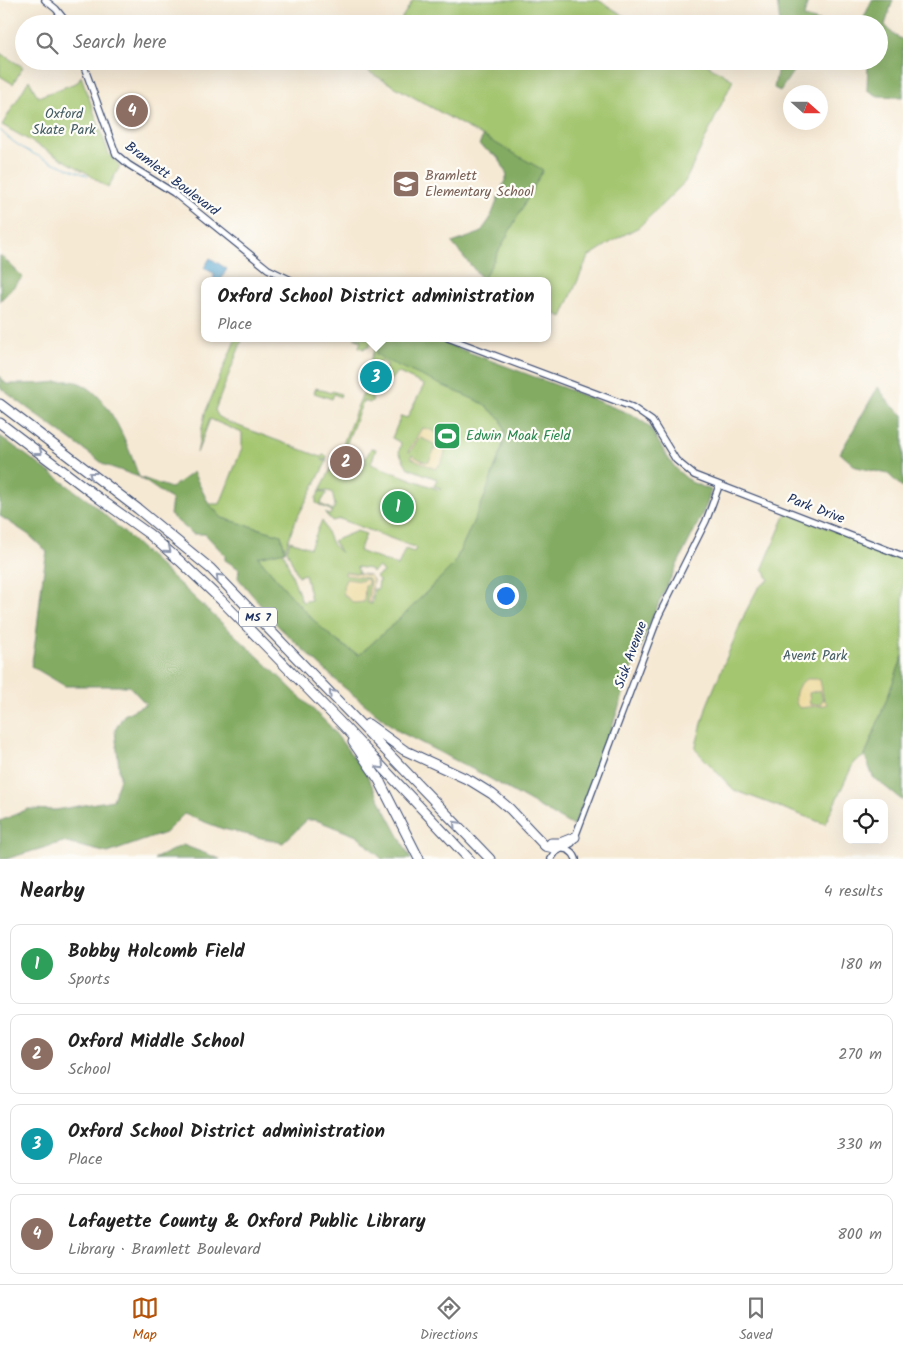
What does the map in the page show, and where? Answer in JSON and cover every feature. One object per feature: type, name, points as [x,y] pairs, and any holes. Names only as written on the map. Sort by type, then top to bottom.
[{"type":"highway","name":"MS 7","points":[[0,404],[138,509],[211,569],[490,859]]},
{"type":"highway","name":"MS 7","points":[[0,423],[149,534],[222,600],[469,859]]},
{"type":"highway","points":[[344,706],[404,750],[471,781],[492,794],[510,809],[545,846],[561,848]]},
{"type":"highway","points":[[339,721],[379,780],[419,859]]},
{"type":"highway","points":[[539,840],[560,843],[575,837]]},
{"type":"street","points":[[45,0],[61,15]]},
{"type":"street","name":"Bramlett Boulevard","points":[[85,70],[116,154],[129,165],[174,193],[268,269],[285,277]]},
{"type":"street","points":[[459,342],[632,407],[652,421],[683,468],[694,476],[719,486]]},
{"type":"street","name":"Park Drive","points":[[719,486],[903,556]]},
{"type":"street","name":"Sisk Avenue","points":[[551,859],[561,848],[572,843],[575,837],[659,615],[706,521],[719,486]]},
{"type":"street","name":"Sisk Avenue","points":[[575,837],[575,857]]},
{"type":"street","name":"Sisk Avenue","points":[[561,848],[568,849],[575,857]]},
{"type":"green space","points":[[413,0],[598,0],[623,15],[404,15]]},
{"type":"green space","points":[[777,0],[808,0],[804,15],[779,15]]},
{"type":"green space","points":[[872,0],[893,0],[888,16],[865,15]]},
{"type":"green space","points":[[888,28],[894,35],[903,40],[903,97],[878,96],[867,90],[868,70],[888,70]]},
{"type":"green space","points":[[0,53],[15,62],[15,70],[21,70],[13,84],[0,76]]},
{"type":"green space","points":[[370,70],[716,70],[733,80],[685,182],[639,227],[588,257],[562,317],[551,312],[551,277],[485,277],[542,170],[369,72]]},
{"type":"green space","points":[[777,70],[794,70],[783,85],[780,91],[774,88]]},
{"type":"green space","name":"Oxford Skate Park","points":[[81,76],[109,154],[120,166],[108,188],[87,173],[2,125],[29,80],[38,97],[78,82]]},
{"type":"green space","points":[[483,136],[543,170],[485,277],[480,277],[452,243],[480,233],[490,219],[507,175],[499,158],[479,145]]},
{"type":"green space","points":[[0,255],[23,277],[0,301]]},
{"type":"green space","points":[[234,342],[241,342],[215,410],[218,416],[228,422],[321,457],[323,455],[327,456],[326,460],[322,459],[327,461],[294,524],[285,551],[281,535],[222,518],[209,504],[220,504],[242,448],[242,433],[210,419],[197,453],[205,413]]},
{"type":"green space","points":[[361,342],[371,342],[369,347],[364,349],[359,347]]},
{"type":"green space","points":[[377,342],[380,342],[376,354],[482,403],[501,419],[506,436],[485,496],[454,564],[407,612],[359,655],[330,636],[317,624],[258,557],[283,551],[302,602],[311,600],[305,574],[298,576],[287,550],[290,541],[310,548],[322,520],[332,544],[341,553],[333,541],[357,531],[366,534],[359,551],[398,566],[405,549],[414,552],[416,548],[340,519],[332,521],[325,513],[330,515],[332,511],[316,503],[316,498],[320,491],[327,493],[320,504],[333,510],[335,505],[332,492],[320,490],[336,459],[343,463],[351,450],[361,459],[360,462],[357,462],[358,464],[367,463],[365,460],[371,448],[376,449],[371,464],[440,490],[441,488],[434,486],[437,479],[408,468],[399,452],[401,443],[392,438],[401,416],[407,418],[424,385],[397,372],[379,392],[387,364],[380,361],[375,374],[372,372],[373,368],[368,366]],"holes":[[[357,567],[370,569],[372,572],[379,567],[383,572],[376,577],[379,580],[378,589],[374,589],[372,604],[370,604],[373,580],[369,575],[359,574]]]},
{"type":"green space","points":[[380,342],[442,342],[633,415],[649,426],[678,471],[691,482],[711,490],[707,504],[651,621],[593,780],[573,826],[480,773],[398,731],[341,685],[279,627],[238,578],[239,569],[225,560],[225,555],[205,534],[193,534],[170,515],[172,500],[139,477],[171,488],[193,472],[209,504],[222,518],[281,535],[285,551],[258,557],[318,624],[331,636],[359,655],[407,612],[454,564],[485,496],[506,436],[501,419],[482,403],[385,360],[376,354]]},
{"type":"green space","points":[[0,376],[6,384],[71,381],[84,385],[106,405],[115,420],[123,435],[139,477],[105,465],[0,388]]},
{"type":"green space","points":[[878,387],[890,404],[903,415],[903,488],[888,474],[856,467],[840,453]]},
{"type":"green space","points":[[316,388],[341,394],[340,397],[334,394],[332,399],[314,393]]},
{"type":"green space","points":[[362,395],[371,396],[373,400],[370,403],[363,401],[346,445],[343,444]]},
{"type":"green space","points":[[0,436],[93,504],[264,662],[329,725],[365,772],[411,859],[382,859],[359,837],[316,820],[307,820],[283,843],[223,829],[184,814],[165,833],[108,853],[63,842],[6,859],[0,859],[0,821],[28,809],[56,810],[113,800],[120,778],[115,730],[124,715],[146,704],[129,686],[65,686],[31,666],[47,552],[29,535],[0,516]]},
{"type":"green space","name":"Avent Park","points":[[787,511],[903,560],[903,656],[865,756],[854,762],[825,824],[734,790],[695,749],[707,705],[745,613],[758,588],[769,580],[763,568]]},
{"type":"green space","points":[[903,656],[903,801],[873,777],[865,756]]},
{"type":"green space","points":[[183,845],[220,859],[154,859]]},
{"type":"sand","points":[[422,428],[436,433],[444,444],[444,457],[435,469],[410,457],[412,455],[425,462],[429,461],[435,449],[434,444],[421,438],[418,439],[410,452],[408,452]]},
{"type":"sand","points":[[345,572],[369,575],[373,580],[370,603],[367,603],[370,581],[368,578],[345,575]]},
{"type":"sand","points":[[346,579],[368,580],[368,584],[365,586],[364,602],[354,603],[344,595],[343,587]]},
{"type":"sand","points":[[807,679],[820,680],[826,705],[800,708],[797,705],[796,694],[798,687]],"holes":[[[820,690],[823,700],[820,704],[810,705],[809,693]]]},
{"type":"water","points":[[210,258],[227,269],[222,277],[214,277],[215,274],[204,268]]},
{"type":"waterway","points":[[0,130],[9,139],[30,152],[88,176]]},
{"type":"place","name":"Lafayette County & Oxford Public Library","points":[[132,111]]},
{"type":"place","name":"Bramlett Elementary School","points":[[406,184]]},
{"type":"place","name":"Oxford School District administration","points":[[376,377]]},
{"type":"place","name":"Edwin Moak Field","points":[[447,436]]},
{"type":"place","name":"Oxford Middle School","points":[[346,462]]},
{"type":"place","name":"Bobby Holcomb Field","points":[[398,507]]}]
